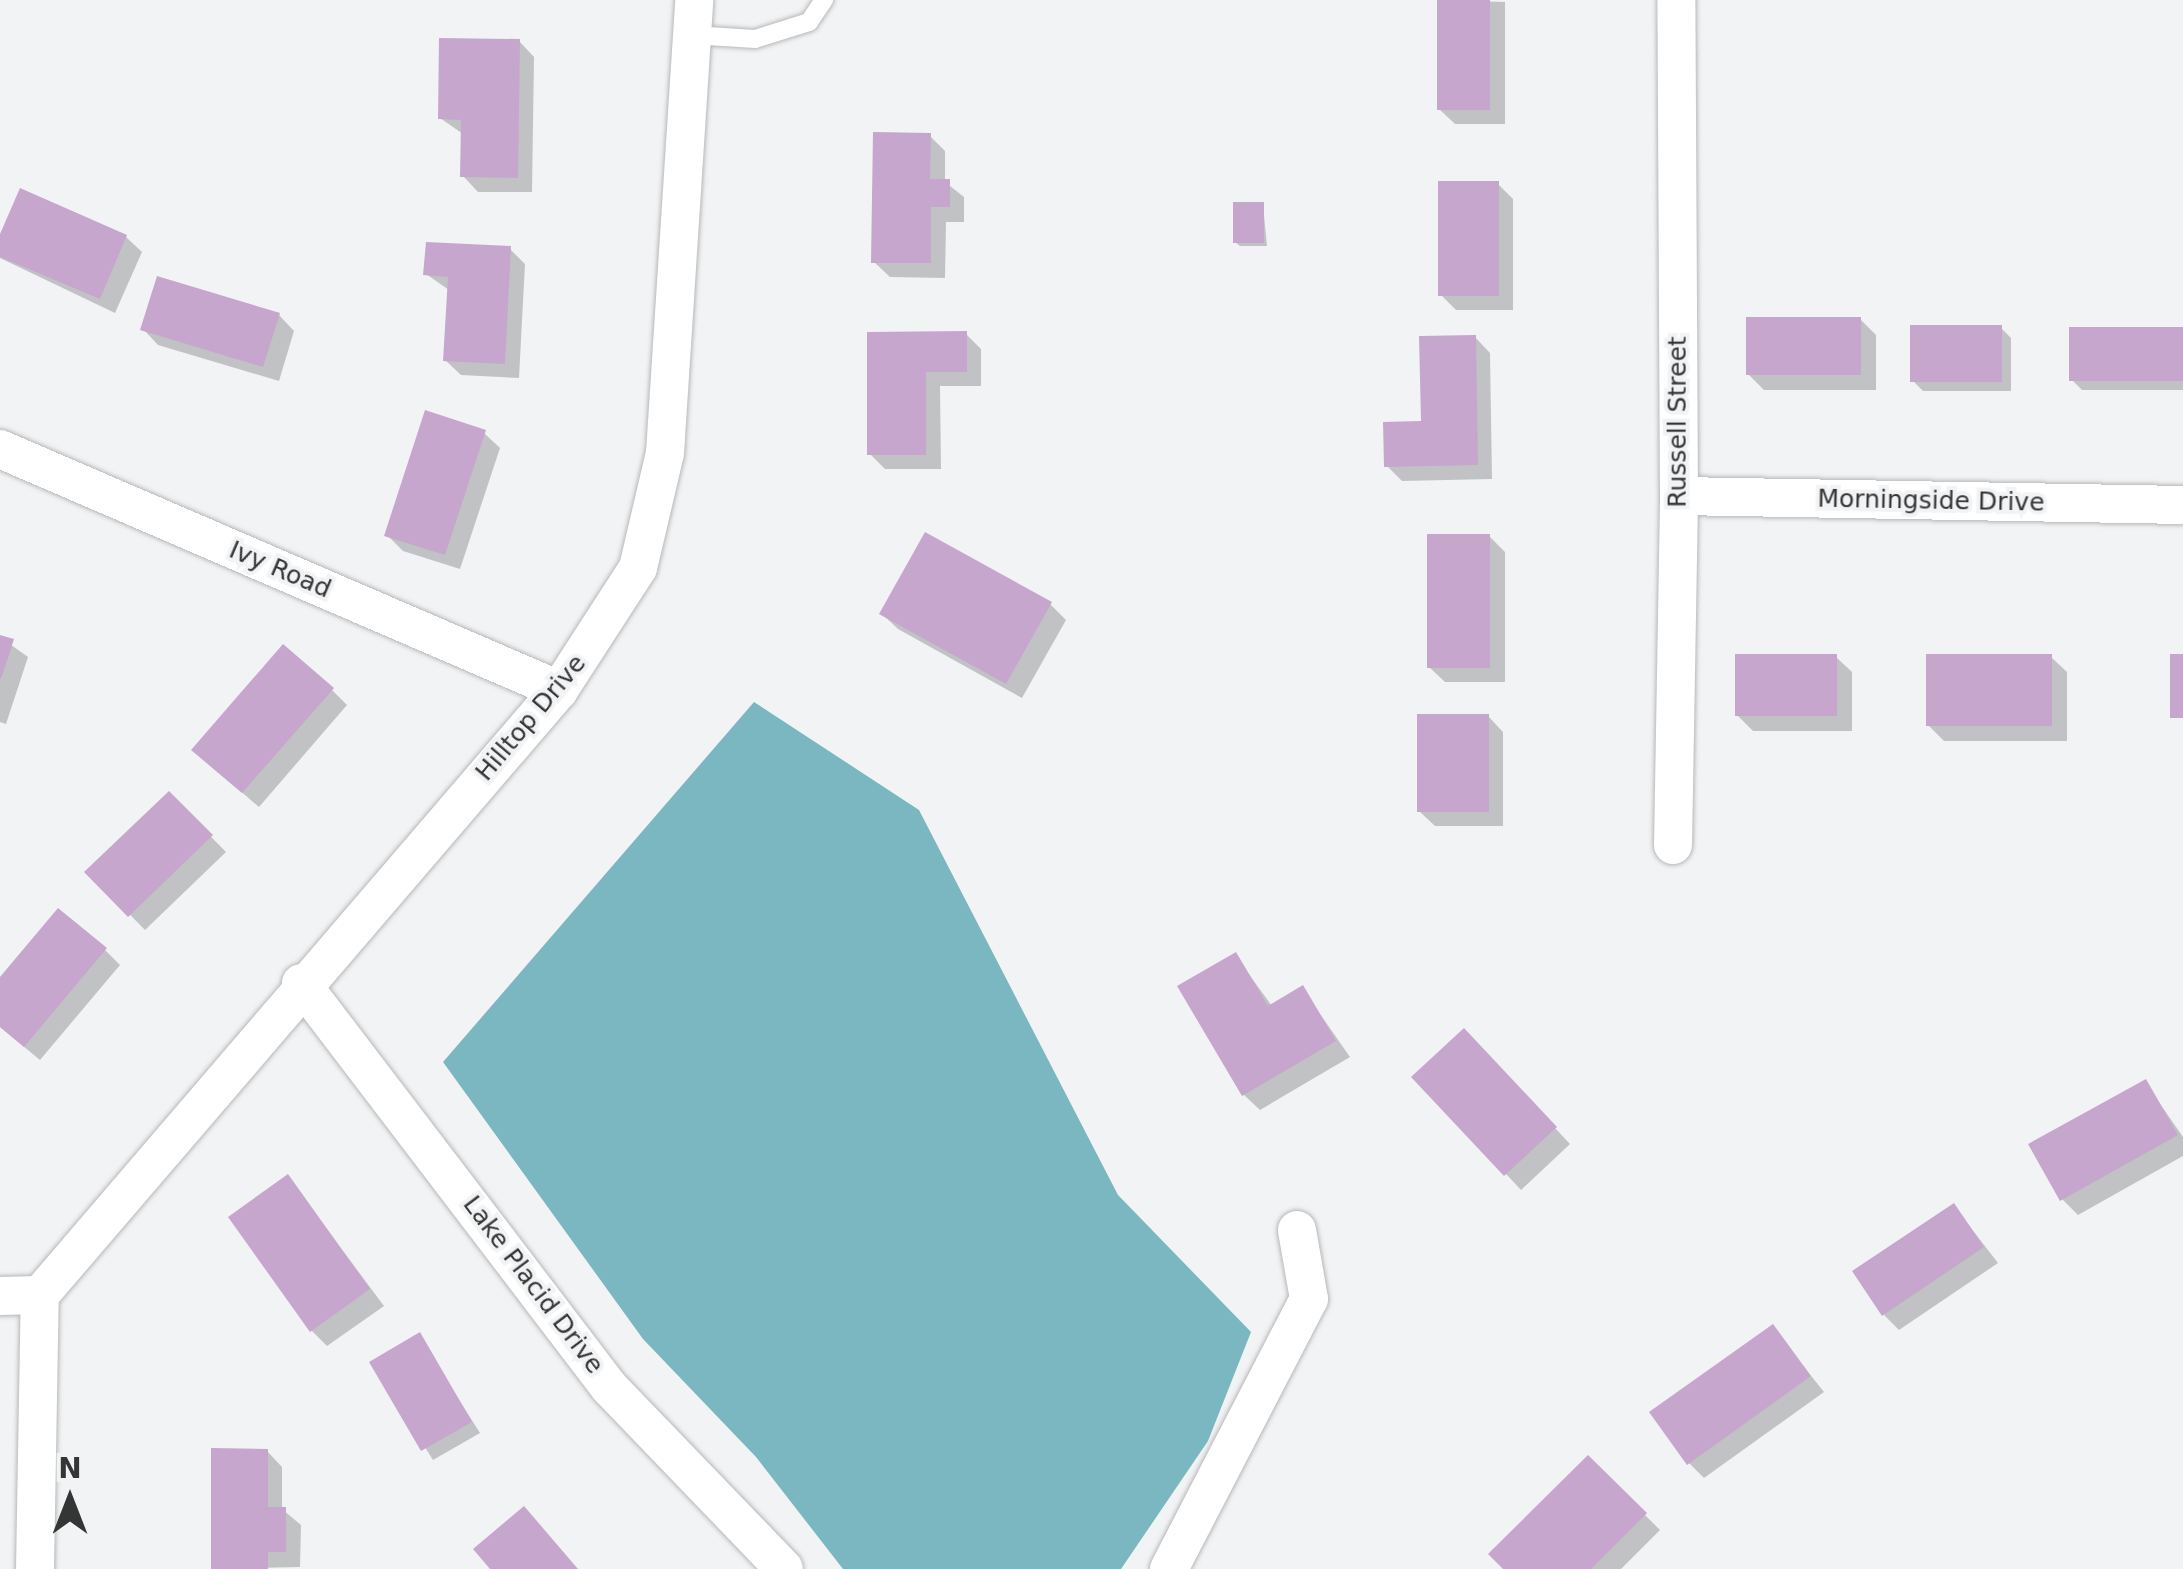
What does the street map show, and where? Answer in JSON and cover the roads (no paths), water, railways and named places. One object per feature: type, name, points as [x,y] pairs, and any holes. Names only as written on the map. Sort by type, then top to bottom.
[{"type":"street","name":"Russell Street","points":[[1672,845],[1679,496],[1676,0]]},
{"type":"street","name":"Hilltop Drive","points":[[40,1295],[302,983],[559,690],[638,568],[665,453],[693,18]]},
{"type":"street","name":"Ivy Road","points":[[0,449],[559,690]]},
{"type":"street","name":"Morningside Drive","points":[[1679,496],[2183,505]]},
{"type":"street","name":"Lake Placid Drive","points":[[302,983],[609,1387],[784,1569]]},
{"type":"street","points":[[1169,1569],[1310,1299],[1298,1230]]},
{"type":"street","points":[[0,1296],[40,1295],[35,1569]]},
{"type":"lane","points":[[693,18],[755,39],[809,22],[824,0]]},
{"type":"water","points":[[754,702],[919,810],[1118,1195],[1251,1332],[1208,1441],[1121,1569],[843,1569],[756,1457],[643,1339],[443,1062]]}]
